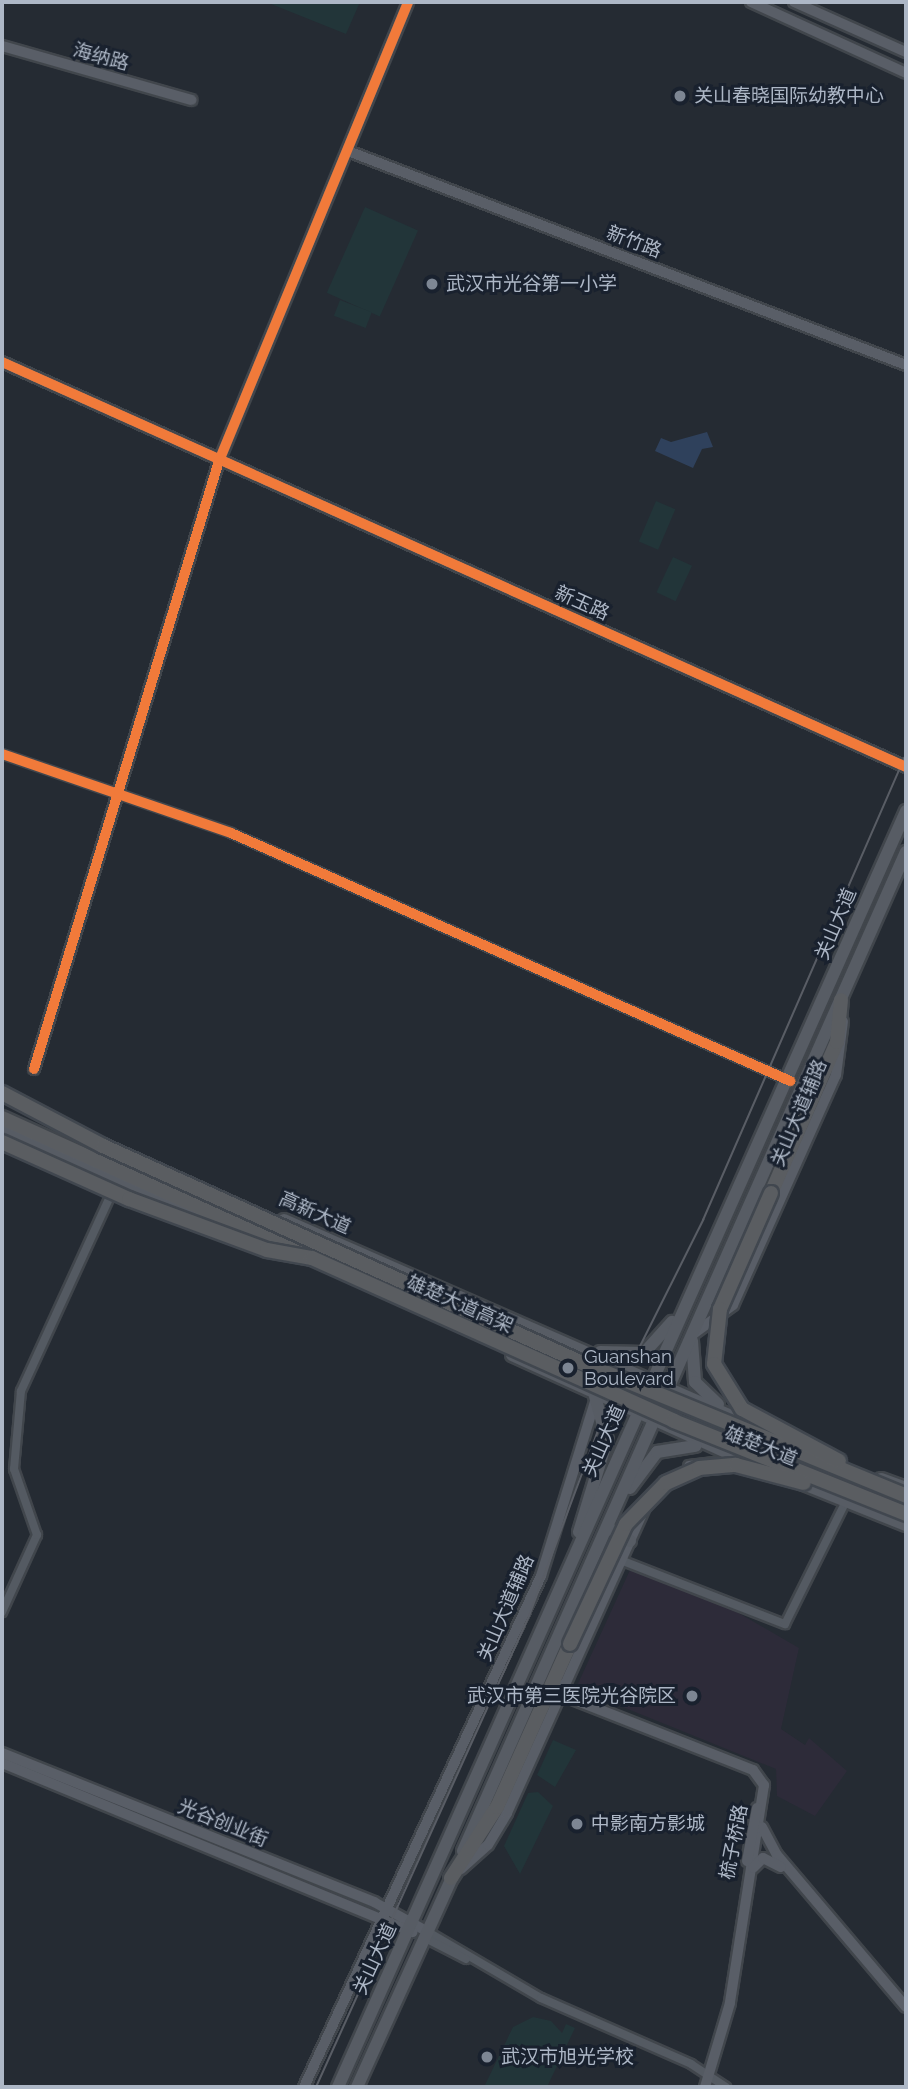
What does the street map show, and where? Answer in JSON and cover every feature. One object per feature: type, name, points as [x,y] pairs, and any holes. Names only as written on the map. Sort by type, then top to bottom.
[{"type":"highway","points":[[841,1000],[837,1042],[714,1331],[714,1364],[723,1387],[769,1427],[906,1495]]},
{"type":"highway","name":"雄楚大道高架","points":[[2,1096],[103,1146],[679,1406],[906,1495]]},
{"type":"highway","name":"雄楚大道高架","points":[[2,1118],[674,1421],[906,1516]]},
{"type":"highway","points":[[2,1142],[129,1199],[267,1250],[312,1258]]},
{"type":"highway","points":[[451,1878],[497,1807],[626,1524],[647,1498],[683,1474],[716,1465],[752,1467],[906,1516]]},
{"type":"main road","points":[[34,1069],[219,461],[408,2]]},
{"type":"main road","points":[[751,2],[906,74]]},
{"type":"main road","points":[[794,2],[906,51]]},
{"type":"main road","name":"海纳路","points":[[2,46],[191,100]]},
{"type":"main road","name":"新竹路","points":[[348,151],[906,365]]},
{"type":"main road","name":"新玉路","points":[[2,362],[906,767]]},
{"type":"main road","name":"关山大道","points":[[338,2087],[574,1560],[684,1305],[790,1082],[906,811]]},
{"type":"main road","name":"关山大道","points":[[357,2087],[427,1935],[652,1421],[906,852]]},
{"type":"main road","name":"关山大道辅路","points":[[692,1335],[733,1305],[836,1075],[845,1037],[841,1000]]},
{"type":"main road","name":"高新大道","points":[[2,1096],[561,1344],[614,1364]]},
{"type":"main road","points":[[2,1131],[352,1281],[599,1398],[607,1440],[574,1560]]},
{"type":"main road","points":[[561,1344],[626,1357],[644,1353],[684,1305]]},
{"type":"main road","points":[[692,1335],[695,1382],[732,1414]]},
{"type":"main road","name":"雄楚大道","points":[[614,1364],[906,1488]]},
{"type":"main road","name":"关山大道辅路","points":[[304,2087],[372,1940],[387,1914],[541,1576],[599,1398]]},
{"type":"main road","name":"雄楚大道","points":[[599,1398],[720,1451],[906,1525]]},
{"type":"main road","points":[[630,1541],[606,1527],[657,1452],[683,1443],[720,1451]]},
{"type":"main road","points":[[451,1878],[488,1845],[508,1813],[552,1708],[611,1578],[623,1561],[650,1498],[674,1473],[703,1461],[750,1463]]},
{"type":"main road","points":[[589,1568],[611,1578]]},
{"type":"main road","name":"梳子桥路","points":[[564,1682],[570,1698],[758,1773],[765,1792],[762,1827],[708,2081]]},
{"type":"main road","name":"梳子桥路","points":[[552,1708],[566,1703],[746,1772],[757,1783],[760,1800],[708,2081]]},
{"type":"main road","name":"光谷创业街","points":[[2,1753],[387,1914],[427,1935]]},
{"type":"main road","name":"光谷创业街","points":[[2,1763],[387,1914]]},
{"type":"main road","points":[[762,1827],[777,1856],[906,2007]]},
{"type":"main road","points":[[753,1868],[762,1858],[777,1862],[906,2015]]},
{"type":"street","points":[[2,754],[119,792],[231,833],[790,1082]]},
{"type":"street","points":[[2,1612],[37,1535],[13,1469],[21,1391],[117,1182]]},
{"type":"street","points":[[623,1561],[785,1624],[846,1501]]},
{"type":"street","points":[[427,1935],[540,2002],[726,2087]]},
{"type":"shaded area","name":"武汉市第三医院光谷院区","points":[[630,1570],[730,1608],[799,1648],[781,1729],[805,1745],[809,1738],[847,1771],[815,1816],[777,1796],[776,1769],[576,1688]]},
{"type":"green space","points":[[266,2],[360,2],[346,34]]},
{"type":"green space","points":[[365,207],[418,231],[380,316],[327,293]]},
{"type":"green space","points":[[340,300],[372,312],[366,328],[334,316]]},
{"type":"green space","points":[[656,501],[675,509],[658,550],[639,542]]},
{"type":"green space","points":[[673,557],[692,566],[676,601],[657,592]]},
{"type":"green space","points":[[553,1740],[576,1750],[555,1787],[537,1775]]},
{"type":"green space","points":[[538,1792],[553,1806],[520,1874],[504,1846],[528,1793]]},
{"type":"green space","points":[[533,2017],[551,2021],[562,2033],[566,2024],[575,2028],[547,2087],[484,2087],[513,2027]]},
{"type":"water","points":[[707,432],[713,447],[702,449],[693,468],[655,451],[661,438],[671,442]]},
{"type":"tram line","points":[[316,2087],[529,1616],[599,1428],[703,1220],[906,754]]},
{"type":"cycle path","points":[[34,1069],[219,461],[408,2]]},
{"type":"cycle path","points":[[2,362],[906,767]]},
{"type":"cycle path","points":[[2,754],[231,833],[790,1081]]},
{"type":"place","name":"关山春晓国际幼教中心","points":[[680,96]]},
{"type":"place","name":"武汉市光谷第一小学","points":[[432,284]]},
{"type":"place","name":"Guanshan Boulevard","points":[[568,1368]]},
{"type":"place","name":"武汉市第三医院光谷院区","points":[[692,1696]]},
{"type":"place","name":"中影南方影城","points":[[577,1824]]},
{"type":"place","name":"武汉市旭光学校","points":[[487,2057]]}]
